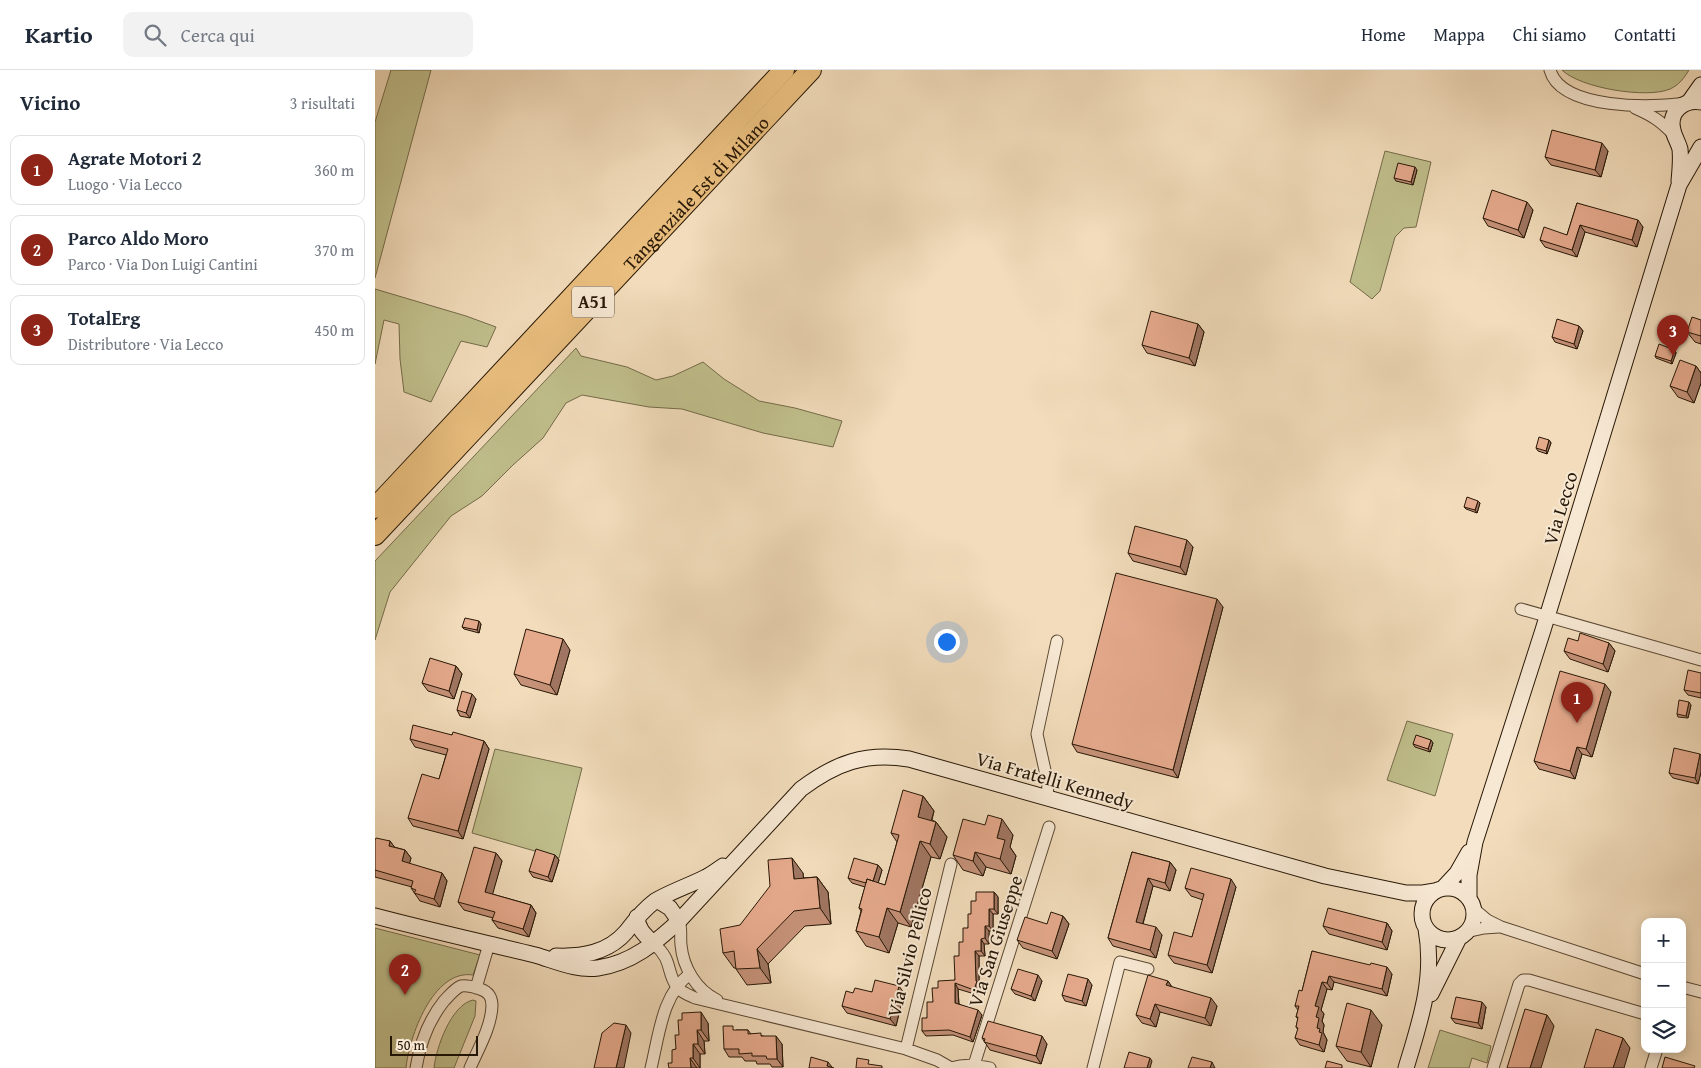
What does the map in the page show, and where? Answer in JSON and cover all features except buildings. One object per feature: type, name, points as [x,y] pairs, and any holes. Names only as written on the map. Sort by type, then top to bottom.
[{"type":"highway","name":"Tangenziale Est di Milano","points":[[375,508],[784,70]]},
{"type":"highway","name":"Tangenziale Est di Milano","points":[[375,535],[811,70]]},
{"type":"street","points":[[1550,70],[1552,78],[1574,94],[1611,104],[1665,106],[1692,102]]},
{"type":"street","name":"Via Lecco","points":[[1679,185],[1680,149],[1672,121],[1674,113],[1679,107],[1692,102],[1701,85]]},
{"type":"street","points":[[1629,106],[1650,114],[1661,121],[1675,136]]},
{"type":"street","name":"Via Lecco","points":[[1675,136],[1678,141],[1689,147],[1701,147]]},
{"type":"street","name":"Via Lecco","points":[[1424,1009],[1462,935],[1473,923],[1469,881],[1475,842],[1547,616],[1679,185],[1701,147]]},
{"type":"street","points":[[1521,609],[1701,660]]},
{"type":"street","points":[[1047,799],[1048,784],[1037,734],[1057,641]]},
{"type":"street","name":"Via Fratelli Kennedy","points":[[679,921],[801,789],[833,768],[869,757],[889,756],[909,759],[1325,876],[1415,894],[1439,889]]},
{"type":"street","name":"Via San Giuseppe","points":[[972,1066],[1049,827]]},
{"type":"street","name":"Via Lecco","points":[[1406,1068],[1424,1009],[1429,982],[1429,959],[1422,911],[1424,903],[1429,896],[1457,873],[1475,842]]},
{"type":"street","name":"Via Fratelli Kennedy","points":[[646,908],[705,878],[737,857]]},
{"type":"street","name":"Via Silvio Pellico","points":[[906,1050],[951,864]]},
{"type":"street","points":[[1439,889],[1458,890],[1487,920],[1501,927],[1641,973]]},
{"type":"street","name":"Via Fratelli Kennedy","points":[[1393,891],[1411,903],[1424,924]]},
{"type":"street","points":[[646,908],[638,925],[641,932],[667,959],[677,987],[695,998],[906,1050],[937,1060],[951,1068],[963,1065],[990,1068]]},
{"type":"street","points":[[537,956],[591,954],[616,942],[646,908],[670,908],[681,927],[681,952],[690,974],[701,989],[730,1006]]},
{"type":"street","points":[[375,916],[580,968],[597,968],[629,959],[654,944],[679,921]]},
{"type":"street","points":[[1424,924],[1432,934],[1442,939],[1450,940],[1484,928],[1501,927]]},
{"type":"street","points":[[476,988],[489,944]]},
{"type":"street","points":[[1093,1068],[1120,962],[1148,969]]},
{"type":"street","points":[[651,1068],[665,1008],[677,987],[690,974]]},
{"type":"street","points":[[1493,1068],[1519,984],[1523,980],[1641,1013]]},
{"type":"street","points":[[416,1068],[420,1045],[426,1030],[440,1006],[457,988],[463,986],[476,988],[489,994],[492,1008],[490,1022],[470,1068]]},
{"type":"street","points":[[1686,987],[1701,992]]},
{"type":"street","points":[[1651,1068],[1656,1053]]},
{"type":"shaded area","points":[[391,70],[431,70],[375,278],[375,122]]},
{"type":"shaded area","points":[[1562,70],[1689,70],[1681,81],[1670,89],[1646,93],[1598,87],[1583,82]]},
{"type":"shaded area","points":[[1385,151],[1431,162],[1416,227],[1404,228],[1395,237],[1380,291],[1372,299],[1350,282]]},
{"type":"shaded area","points":[[375,289],[466,316],[496,327],[487,347],[461,341],[431,402],[404,392],[400,359],[399,324],[384,320],[375,364]]},
{"type":"shaded area","points":[[576,348],[581,356],[627,367],[656,380],[673,376],[703,362],[724,379],[759,401],[795,408],[842,421],[833,447],[763,433],[682,409],[649,407],[582,395],[566,403],[543,438],[482,496],[451,516],[390,592],[375,640],[375,561]]},
{"type":"shaded area","points":[[1407,721],[1453,734],[1435,796],[1387,780]]},
{"type":"shaded area","points":[[495,749],[582,768],[559,858],[472,833]]},
{"type":"shaded area","points":[[375,928],[480,955],[473,975],[459,976],[446,983],[435,994],[418,1023],[406,1068],[375,1068]]},
{"type":"shaded area","points":[[473,1000],[476,1001],[475,1016],[454,1068],[434,1068],[441,1039],[446,1028],[458,1010]]},
{"type":"shaded area","points":[[1440,1030],[1491,1046],[1487,1063],[1472,1058],[1469,1068],[1428,1068]]},
{"type":"place","name":"TotalErg","points":[[1673,356]]},
{"type":"place","name":"Agrate Motori 2","points":[[1577,723]]},
{"type":"place","name":"Parco Aldo Moro","points":[[405,995]]}]
